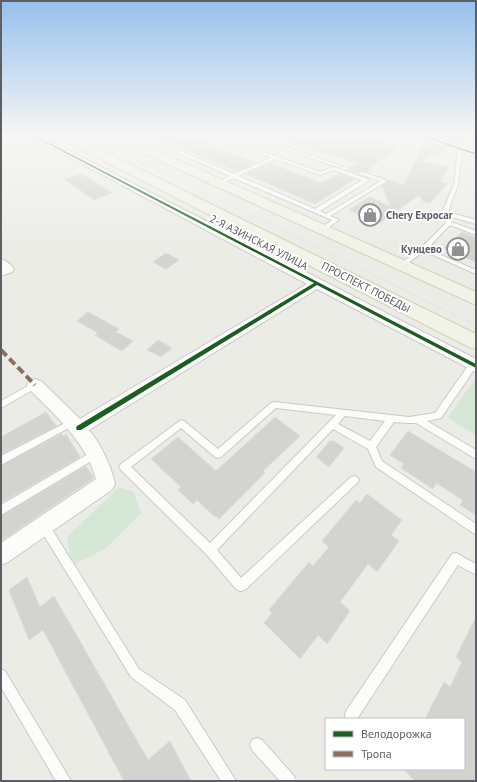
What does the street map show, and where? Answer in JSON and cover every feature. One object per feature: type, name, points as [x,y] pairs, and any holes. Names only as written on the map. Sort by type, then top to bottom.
[{"type":"main road","name":"ПРОСПЕКТ ПОБЕДЫ","points":[[136,172],[476,342]]},
{"type":"main road","points":[[197,172],[219,184],[476,299]]},
{"type":"street","name":"2-Я АЗИНСКАЯ УЛИЦА","points":[[104,172],[475,365]]},
{"type":"street","points":[[1,263],[8,269],[1,272]]},
{"type":"street","points":[[76,425],[317,283]]},
{"type":"street","points":[[1,555],[106,483],[104,473],[95,454],[76,425],[35,385]]},
{"type":"lane","points":[[225,172],[336,220],[322,230]]},
{"type":"lane","points":[[219,184],[242,172]]},
{"type":"lane","points":[[316,211],[366,180],[345,172]]},
{"type":"lane","points":[[326,216],[385,181],[360,172]]},
{"type":"lane","points":[[457,172],[456,184],[445,213],[449,223],[476,233]]},
{"type":"lane","points":[[445,213],[476,222]]},
{"type":"lane","points":[[401,266],[423,249],[449,223]]},
{"type":"lane","points":[[423,249],[476,272]]},
{"type":"lane","points":[[354,480],[241,586],[210,550],[124,466],[181,423],[218,454],[274,405],[409,420],[438,416],[475,365]]},
{"type":"lane","points":[[1,405],[35,385]]},
{"type":"lane","points":[[210,550],[343,413]]},
{"type":"lane","points":[[371,446],[392,418]]},
{"type":"lane","points":[[417,419],[476,455]]},
{"type":"lane","points":[[332,424],[371,446],[379,464],[476,530]]},
{"type":"lane","points":[[1,461],[76,425]]},
{"type":"lane","points":[[1,510],[95,454]]},
{"type":"lane","points":[[44,526],[135,673],[180,705],[229,781]]},
{"type":"lane","points":[[351,716],[456,558],[476,570]]},
{"type":"lane","points":[[1,675],[64,781]]},
{"type":"lane","points":[[257,746],[289,781]]},
{"type":"green space","points":[[476,379],[476,436],[448,417]]},
{"type":"green space","points":[[119,487],[134,492],[141,513],[105,549],[71,566],[67,537]]},
{"type":"building","points":[[249,172],[294,172],[321,183],[339,174],[355,179],[315,204],[246,174]]},
{"type":"building","points":[[410,172],[445,172],[440,182],[447,184],[430,203],[423,201],[419,195],[380,223],[349,210],[369,197],[390,206],[382,186],[388,180],[378,176],[404,185]]},
{"type":"building","points":[[82,174],[112,193],[94,200],[64,179]]},
{"type":"building","points":[[462,232],[476,238],[476,262],[444,248]]},
{"type":"building","points":[[166,253],[179,260],[166,269],[153,262]]},
{"type":"building","points":[[88,312],[119,329],[116,332],[133,341],[122,351],[95,335],[98,333],[77,321]]},
{"type":"building","points":[[158,340],[172,348],[161,357],[147,350]]},
{"type":"building","points":[[46,412],[56,426],[1,454],[1,437]]},
{"type":"building","points":[[275,417],[300,436],[263,471],[265,473],[219,519],[197,500],[193,504],[178,490],[181,487],[151,459],[178,437],[216,471]]},
{"type":"building","points":[[408,431],[476,472],[476,515],[460,505],[463,500],[436,483],[433,489],[401,468],[404,464],[390,455]]},
{"type":"building","points":[[62,434],[63,436],[66,434],[80,457],[1,503],[1,466]]},
{"type":"building","points":[[330,441],[334,441],[344,448],[329,467],[316,457]]},
{"type":"building","points":[[86,466],[94,478],[1,541],[1,516]]},
{"type":"building","points":[[367,494],[402,520],[391,535],[399,541],[377,572],[368,564],[340,602],[350,611],[327,644],[318,635],[300,659],[264,623],[272,613],[269,610],[309,562],[313,566],[329,547],[322,541],[356,500],[360,503]]},
{"type":"building","points":[[27,577],[40,607],[54,596],[148,760],[170,741],[191,781],[124,781],[43,630],[29,640],[9,590]]},
{"type":"building","points":[[476,617],[476,781],[415,781],[404,770],[465,770],[465,718],[426,718],[444,682],[450,687],[462,662],[456,657]]},
{"type":"tram line","points":[[162,172],[476,325]]},
{"type":"marked path","points":[[1,350],[35,385]]},
{"type":"cycle path","points":[[104,172],[476,366]]},
{"type":"cycle path","points":[[79,428],[317,283]]},
{"type":"place","name":"Chery Expocar","points":[[370,215]]},
{"type":"place","name":"Кунцево","points":[[458,249]]}]
